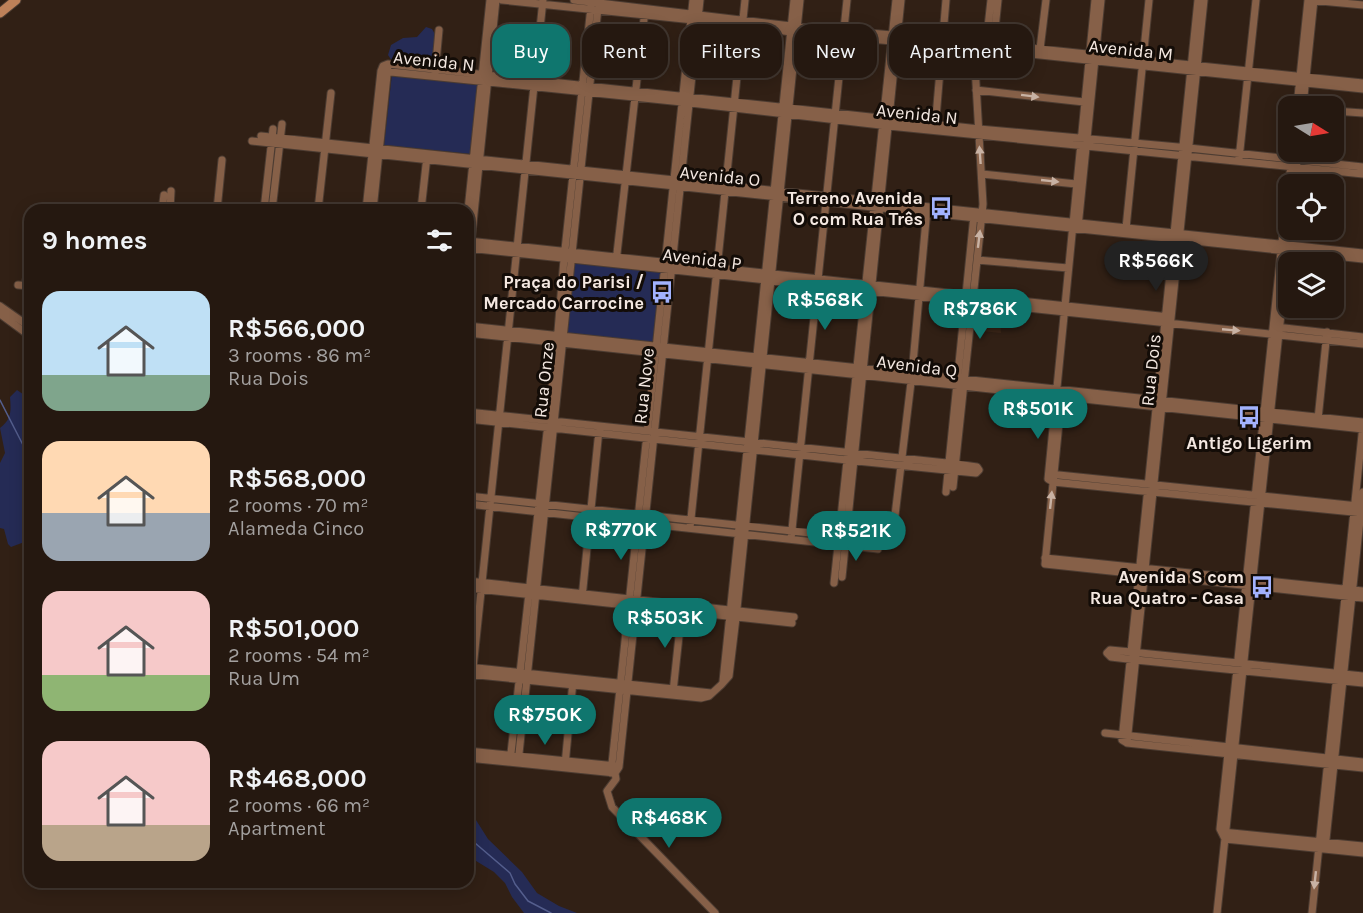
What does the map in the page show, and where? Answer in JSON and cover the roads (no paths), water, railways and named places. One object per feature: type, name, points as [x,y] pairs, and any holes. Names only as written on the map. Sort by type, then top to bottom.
[{"type":"street","points":[[0,13],[16,0]]},
{"type":"street","name":"Avenida M","points":[[502,0],[594,4]]},
{"type":"street","name":"Avenida M","points":[[574,0],[794,29]]},
{"type":"street","name":"Rua Nove","points":[[693,0],[695,17]]},
{"type":"street","name":"Rua Nove","points":[[700,0],[695,17],[677,183],[614,769],[616,779],[607,791],[612,807],[714,913]]},
{"type":"street","points":[[690,524],[746,0]]},
{"type":"street","points":[[794,0],[794,24]]},
{"type":"street","points":[[795,24],[800,0]]},
{"type":"street","points":[[845,24],[847,0]]},
{"type":"street","points":[[895,24],[896,0]]},
{"type":"street","points":[[897,24],[901,0]]},
{"type":"street","points":[[944,24],[946,0]]},
{"type":"street","points":[[990,24],[991,0]]},
{"type":"street","points":[[994,24],[998,0]]},
{"type":"street","points":[[1040,48],[1046,0]]},
{"type":"street","points":[[1095,0],[1084,142],[1068,268],[1046,561],[1348,593],[1363,598]]},
{"type":"street","points":[[1074,229],[1076,184],[1084,142],[1084,102],[1101,0]]},
{"type":"street","points":[[1126,228],[1149,0]]},
{"type":"street","name":"Rua Dois","points":[[1125,739],[1186,151],[1198,0]]},
{"type":"street","name":"Rua Dois","points":[[1194,68],[1204,0]]},
{"type":"street","points":[[1239,158],[1256,0]]},
{"type":"street","points":[[1299,96],[1311,0],[1361,3]]},
{"type":"street","points":[[472,204],[492,1]]},
{"type":"street","points":[[474,643],[491,503],[543,2]]},
{"type":"street","name":"Rua Onze","points":[[514,759],[594,4]]},
{"type":"street","points":[[616,261],[645,11]]},
{"type":"street","points":[[474,671],[673,692],[701,698],[721,685],[734,614],[794,29]]},
{"type":"street","points":[[435,72],[439,30]]},
{"type":"street","name":"Avenida M","points":[[1033,48],[1092,57]]},
{"type":"street","name":"Avenida M","points":[[1033,51],[1302,80],[1363,89]]},
{"type":"street","name":"Avenida N","points":[[376,150],[386,69],[435,72],[886,123],[1186,151],[1363,174]]},
{"type":"street","points":[[791,535],[839,78]]},
{"type":"street","points":[[842,577],[843,541],[859,371],[891,78]]},
{"type":"street","points":[[935,128],[939,78]]},
{"type":"street","points":[[968,299],[977,260],[982,216],[982,174],[975,78]]},
{"type":"street","points":[[1302,80],[1303,96]]},
{"type":"street","name":"Avenida M","points":[[1302,80],[1363,83]]},
{"type":"street","points":[[976,90],[1084,102]]},
{"type":"street","points":[[319,204],[331,93]]},
{"type":"street","points":[[1344,112],[1363,114]]},
{"type":"street","points":[[265,204],[275,138],[282,124]]},
{"type":"street","name":"Avenida O","points":[[261,136],[974,215],[1074,229],[1177,236],[1285,248],[1363,260]]},
{"type":"street","points":[[272,204],[275,138]]},
{"type":"street","name":"Avenida O","points":[[252,141],[275,138]]},
{"type":"street","points":[[367,204],[376,150]]},
{"type":"street","points":[[373,204],[376,150]]},
{"type":"street","points":[[422,204],[427,156]]},
{"type":"street","points":[[218,204],[222,160]]},
{"type":"street","points":[[469,204],[476,161]]},
{"type":"street","points":[[1294,164],[1294,174]]},
{"type":"street","points":[[1292,174],[1294,164]]},
{"type":"street","name":"Avenida N","points":[[1294,164],[1363,167]]},
{"type":"street","points":[[982,174],[1076,184]]},
{"type":"street","points":[[168,204],[171,191]]},
{"type":"street","points":[[164,195],[165,204]]},
{"type":"street","points":[[843,541],[882,540],[889,538],[893,532],[912,377],[927,210]]},
{"type":"street","points":[[946,492],[952,467],[974,215]]},
{"type":"street","name":"Avenida O","points":[[1074,229],[1126,228],[1177,236]]},
{"type":"street","points":[[1217,913],[1231,751],[1286,240]]},
{"type":"street","points":[[1285,248],[1287,240]]},
{"type":"street","name":"Avenida P","points":[[474,246],[1168,321],[1327,336],[1363,337]]},
{"type":"street","name":"Avenida O","points":[[1285,248],[1363,253]]},
{"type":"street","points":[[977,260],[1068,268]]},
{"type":"street","points":[[18,285],[24,283]]},
{"type":"street","points":[[0,306],[24,323]]},
{"type":"street","points":[[0,314],[24,332]]},
{"type":"street","name":"Avenida Q","points":[[474,327],[560,340],[1363,426]]},
{"type":"street","name":"Avenida Q","points":[[474,333],[508,334]]},
{"type":"street","points":[[1318,421],[1327,336]]},
{"type":"street","name":"Avenida P","points":[[1327,336],[1363,344]]},
{"type":"street","points":[[474,412],[500,419]]},
{"type":"street","points":[[474,419],[551,424],[977,470]]},
{"type":"street","points":[[1312,913],[1322,845],[1348,593],[1359,510],[1363,426]]},
{"type":"street","points":[[582,597],[599,430]]},
{"type":"street","points":[[952,467],[953,487]]},
{"type":"street","points":[[1051,478],[1359,510]]},
{"type":"street","points":[[1359,510],[1363,492]]},
{"type":"street","points":[[474,498],[491,503]]},
{"type":"street","points":[[474,504],[491,503],[641,518],[843,541],[878,549]]},
{"type":"street","points":[[834,583],[843,541]]},
{"type":"street","points":[[474,583],[533,592],[793,620]]},
{"type":"street","points":[[474,587],[482,586]]},
{"type":"street","points":[[1348,593],[1363,591]]},
{"type":"street","points":[[673,692],[682,608]]},
{"type":"street","points":[[1133,656],[1340,677],[1363,676]]},
{"type":"street","points":[[1340,677],[1363,683]]},
{"type":"street","points":[[565,764],[573,682]]},
{"type":"street","points":[[1105,733],[1125,739],[1331,762],[1363,768]]},
{"type":"street","points":[[474,752],[514,759],[614,769]]},
{"type":"street","points":[[474,758],[514,759]]},
{"type":"street","points":[[1331,762],[1363,762]]},
{"type":"street","points":[[1224,834],[1322,845],[1363,853]]},
{"type":"street","points":[[1322,845],[1363,846]]},
{"type":"waterway","points":[[0,400],[24,448]]},
{"type":"waterway","points":[[474,842],[510,873],[528,901],[551,913]]},
{"type":"place","name":"Terreno Avenida O com Rua Três","points":[[941,208]]},
{"type":"place","name":"Praça do Parisi / Mercado Carrocine","points":[[662,292]]},
{"type":"place","name":"Antigo Ligerim","points":[[1249,417]]},
{"type":"place","name":"Avenida S com Rua Quatro - Casa","points":[[1262,587]]}]
